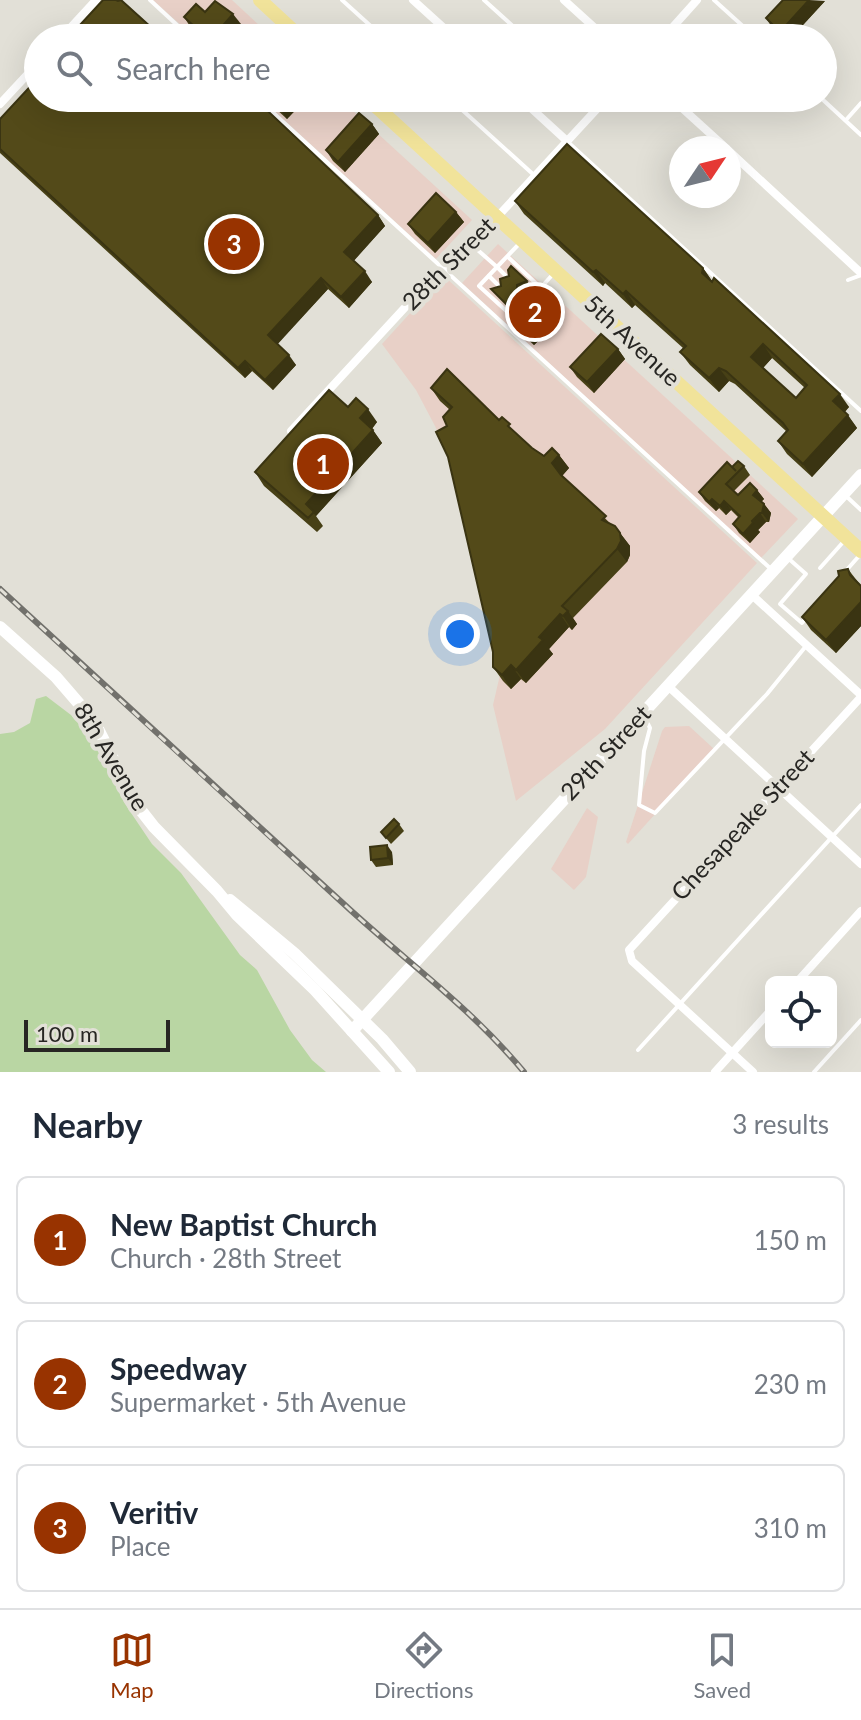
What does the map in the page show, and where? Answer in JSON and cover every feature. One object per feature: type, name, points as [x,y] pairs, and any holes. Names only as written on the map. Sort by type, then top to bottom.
[{"type":"main road","points":[[260,0],[286,24]]},
{"type":"main road","name":"5th Avenue","points":[[382,112],[861,553]]},
{"type":"main road","name":"29th Street","points":[[352,1031],[861,475]]},
{"type":"main road","name":"8th Avenue","points":[[0,627],[76,699],[94,721],[136,804],[187,863],[315,990],[389,1072]]},
{"type":"main road","name":"8th Avenue","points":[[217,891],[294,953],[410,1072]]},
{"type":"street","points":[[74,24],[96,0]]},
{"type":"street","points":[[413,0],[440,24]]},
{"type":"street","points":[[564,0],[591,24]]},
{"type":"street","points":[[676,24],[697,0]]},
{"type":"street","points":[[0,104],[24,78]]},
{"type":"street","points":[[535,112],[567,141]]},
{"type":"street","name":"28th Street","points":[[291,431],[422,289],[446,272],[472,245],[591,112]]},
{"type":"street","points":[[686,112],[712,136]]},
{"type":"street","points":[[741,163],[861,274]]},
{"type":"street","points":[[752,595],[861,696]]},
{"type":"street","points":[[668,686],[861,864]]},
{"type":"street","name":"Chesapeake Street","points":[[680,1004],[628,954],[630,947],[861,696]]},
{"type":"street","points":[[802,976],[861,911]]},
{"type":"street","points":[[680,1004],[753,1072]]},
{"type":"street","points":[[715,1072],[765,1017]]},
{"type":"lane","points":[[150,0],[176,24]]},
{"type":"lane","points":[[342,0],[369,24]]},
{"type":"lane","points":[[484,0],[511,24]]},
{"type":"lane","points":[[714,0],[741,24]]},
{"type":"lane","points":[[846,120],[861,103]]},
{"type":"lane","points":[[272,112],[773,572]]},
{"type":"lane","points":[[464,112],[535,176]]},
{"type":"lane","points":[[837,112],[861,134]]},
{"type":"lane","points":[[567,141],[861,411]]},
{"type":"lane","points":[[474,297],[481,288],[479,286],[522,241]]},
{"type":"lane","points":[[472,245],[507,277]]},
{"type":"lane","points":[[508,257],[561,307]]},
{"type":"lane","points":[[531,299],[556,271]]},
{"type":"lane","points":[[848,280],[861,274]]},
{"type":"lane","points":[[489,276],[499,286]]},
{"type":"lane","points":[[481,288],[513,318]]},
{"type":"lane","points":[[505,326],[522,308]]},
{"type":"lane","points":[[844,494],[861,510]]},
{"type":"lane","points":[[820,568],[847,538]]},
{"type":"lane","points":[[842,576],[861,553]]},
{"type":"lane","points":[[787,557],[806,574],[780,604],[802,623],[812,611]]},
{"type":"lane","points":[[783,622],[791,613]]},
{"type":"lane","points":[[642,714],[650,728],[644,751],[639,805],[651,813],[659,811],[725,740],[807,644]]},
{"type":"lane","points":[[638,1050],[861,805]]},
{"type":"lane","points":[[814,1072],[861,1020]]},
{"type":"shaded area","points":[[153,0],[232,0],[258,24],[180,24]]},
{"type":"shaded area","points":[[275,112],[354,112],[472,220],[436,259]]},
{"type":"shaded area","points":[[498,244],[798,519],[761,558],[462,283]]},
{"type":"shaded area","points":[[444,276],[757,563],[605,729],[516,801],[493,705],[502,666],[450,461],[416,390],[382,344]]},
{"type":"shaded area","points":[[689,726],[714,749],[628,844],[626,842],[662,731],[665,727]]},
{"type":"shaded area","points":[[587,808],[598,817],[586,877],[574,890],[551,869]]},
{"type":"green space","points":[[46,696],[71,715],[92,740],[125,804],[152,844],[181,873],[240,955],[257,970],[290,1030],[312,1060],[326,1072],[0,1072],[0,734],[14,732],[30,723],[36,699]]},
{"type":"building","points":[[103,0],[121,0],[148,24],[81,24]]},
{"type":"building","points":[[783,0],[809,0],[787,24],[772,24],[766,18]]},
{"type":"building","points":[[215,1],[233,14],[224,24],[192,24],[184,17],[196,4],[205,12]]},
{"type":"building","points":[[24,93],[24,112],[269,112],[378,215],[344,252],[365,271],[341,297],[321,278],[268,335],[289,355],[265,380],[245,361],[238,368],[0,149],[0,119]]},
{"type":"building","points":[[359,113],[372,124],[338,162],[326,150]]},
{"type":"building","points":[[567,144],[703,268],[702,273],[712,282],[714,278],[840,394],[833,401],[848,415],[803,464],[778,441],[788,430],[783,423],[726,371],[719,368],[709,378],[680,352],[686,346],[626,291],[623,294],[596,270],[593,272],[515,201]],"holes":[[[763,344],[807,385],[796,398],[751,357]]]},
{"type":"building","points":[[436,193],[456,212],[428,243],[408,224]]},
{"type":"building","points":[[511,266],[527,281],[517,285],[517,291],[506,304],[491,289],[501,286],[500,279],[509,276]]},
{"type":"building","points":[[535,286],[553,302],[531,326],[533,328],[527,335],[508,317]]},
{"type":"building","points":[[601,334],[618,349],[587,382],[570,367]]},
{"type":"building","points":[[447,369],[499,420],[502,417],[510,424],[508,426],[532,448],[544,456],[552,448],[559,455],[552,463],[561,475],[606,516],[602,520],[615,526],[620,533],[621,541],[617,549],[562,606],[568,611],[563,616],[560,614],[539,637],[543,640],[516,670],[511,665],[502,675],[493,667],[493,652],[448,457],[436,432],[447,426],[443,417],[452,407],[431,388]]},
{"type":"building","points":[[329,390],[348,407],[356,398],[368,409],[360,418],[373,430],[306,504],[314,512],[308,518],[255,472]]},
{"type":"building","points":[[738,461],[744,466],[726,484],[738,495],[750,483],[757,490],[753,495],[764,504],[762,513],[743,534],[733,524],[740,516],[724,501],[720,506],[712,499],[709,502],[699,492],[727,462],[732,467]]},
{"type":"building","points":[[848,569],[861,586],[861,602],[826,640],[802,617],[839,576],[838,571]]},
{"type":"building","points":[[394,819],[399,824],[386,838],[381,832]]},
{"type":"building","points":[[387,845],[388,858],[371,860],[370,847]]},
{"type":"railway","points":[[0,589],[346,906],[482,1026],[524,1072]]},
{"type":"place","name":"Veritiv","points":[[234,244]]},
{"type":"place","name":"Speedway","points":[[535,312]]},
{"type":"place","name":"New Baptist Church","points":[[323,464]]}]
